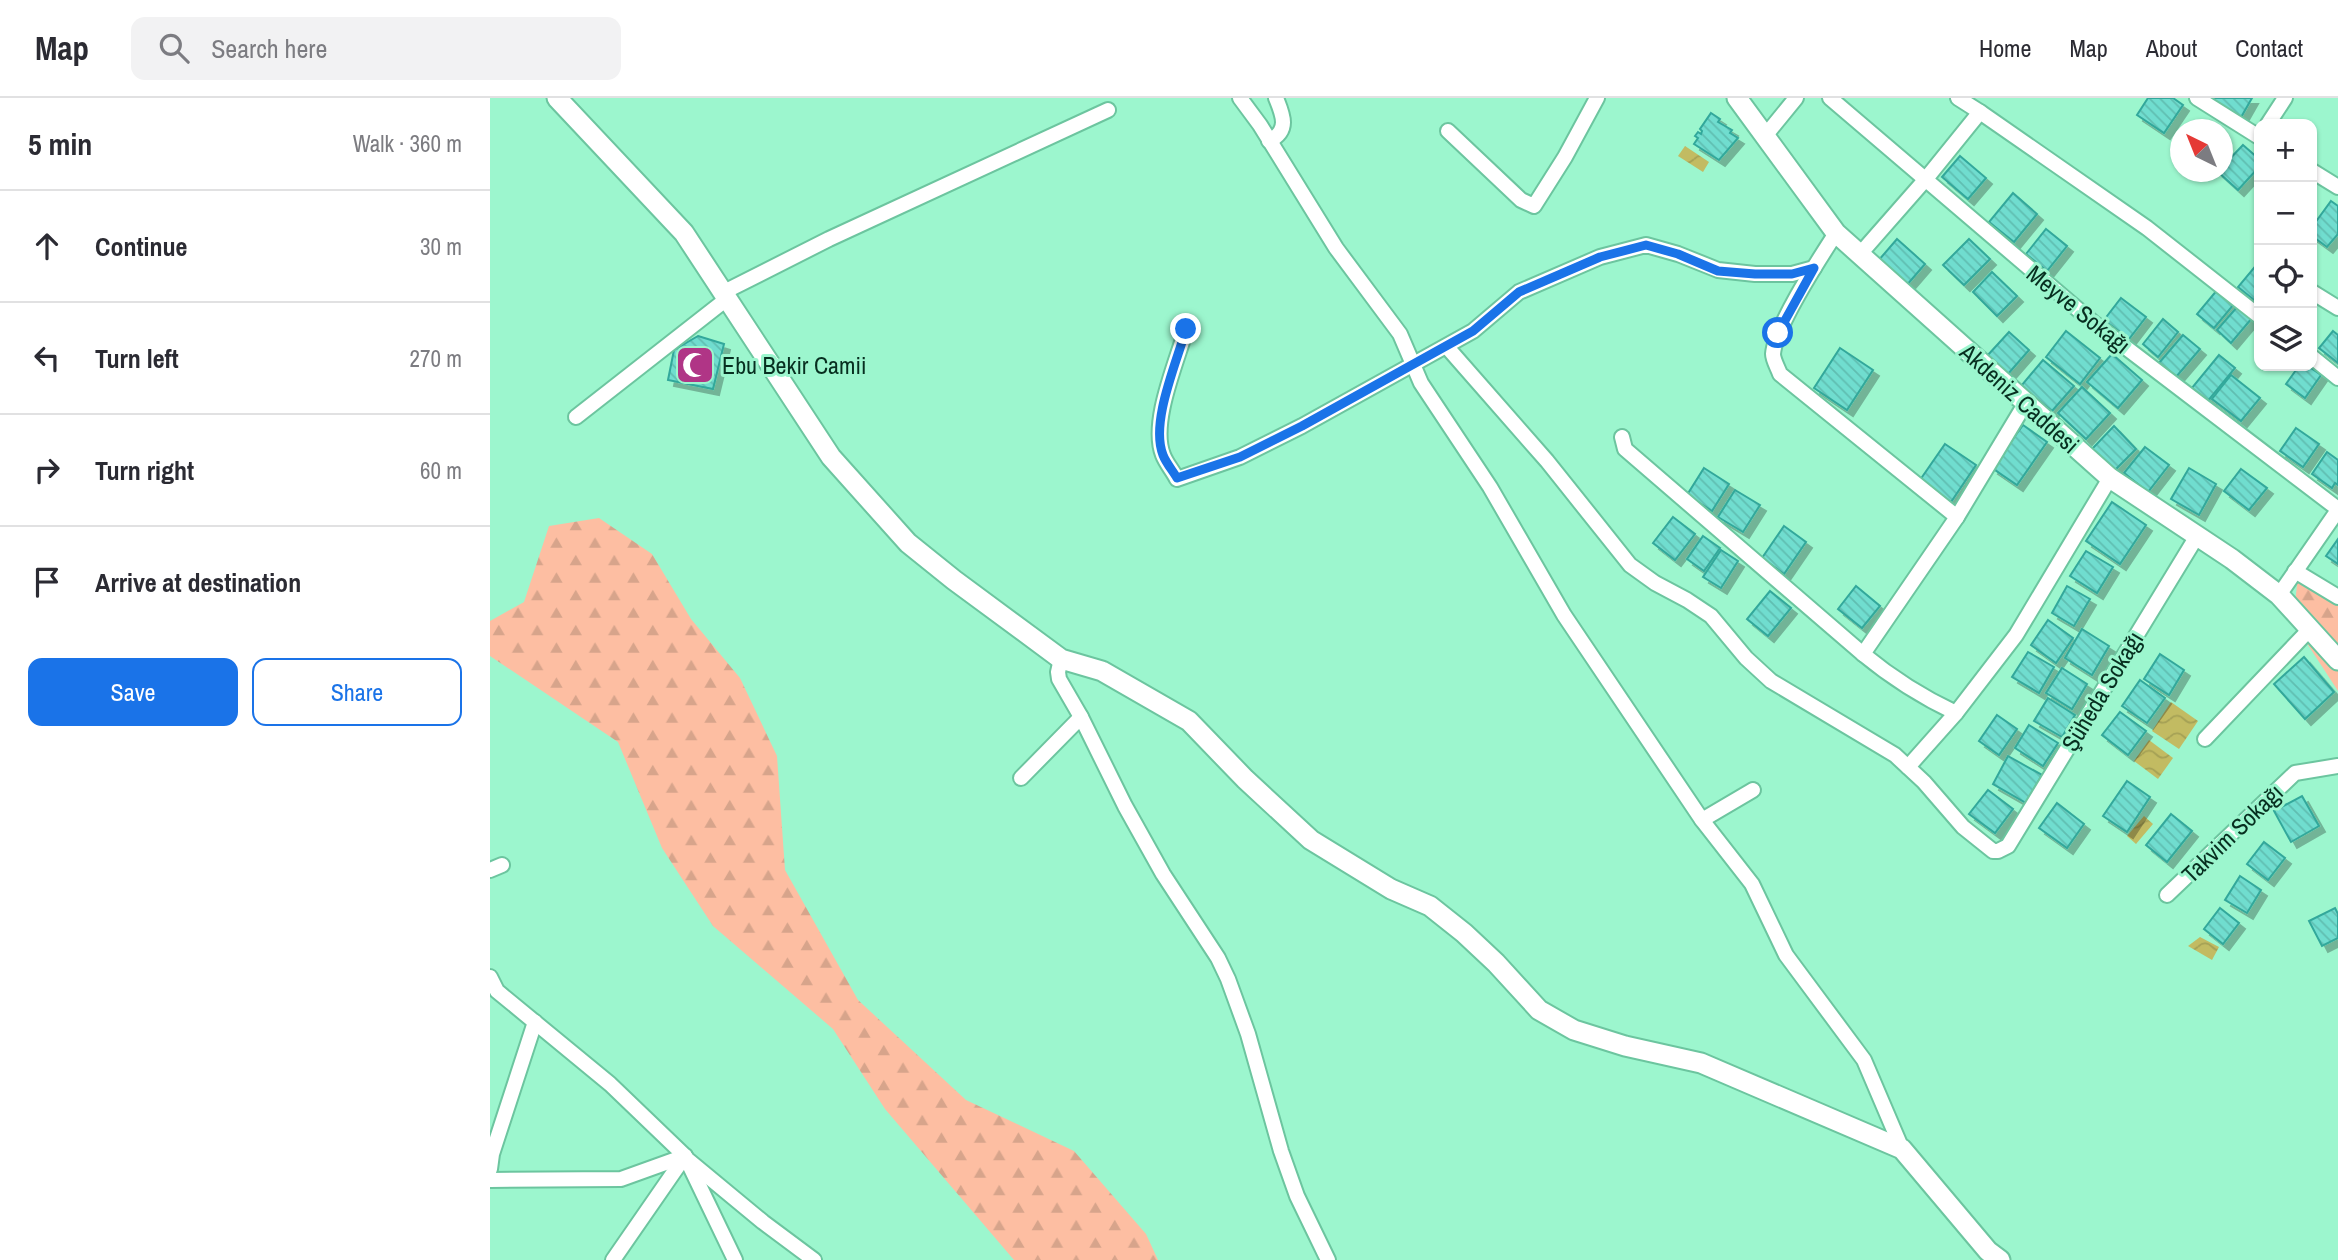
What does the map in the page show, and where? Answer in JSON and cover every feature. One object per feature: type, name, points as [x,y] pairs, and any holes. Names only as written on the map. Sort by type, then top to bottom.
[{"type":"street","points":[[557,98],[684,233],[831,457],[908,543],[954,580],[1061,659],[1102,671],[1189,721],[1245,779],[1311,840],[1391,889],[1430,906],[1464,933],[1539,1010],[1550,1017],[1574,1030],[1625,1046],[1701,1063],[1902,1149]]},
{"type":"street","points":[[1240,98],[1336,248],[1400,334],[1421,383],[1490,487],[1564,615],[1702,820],[1752,884],[1786,955],[1864,1060],[1902,1149],[1988,1251],[2000,1260]]},
{"type":"street","points":[[1269,141],[1279,134],[1284,123],[1284,116],[1276,98]]},
{"type":"street","points":[[1448,131],[1521,200],[1534,206],[1597,98]]},
{"type":"street","name":"Akdeniz Caddesi","points":[[1737,98],[1836,233],[2110,478],[2232,559],[2279,595],[2338,660]]},
{"type":"street","points":[[1765,136],[1796,98]]},
{"type":"street","name":"Meyve Sokağı","points":[[1830,98],[2095,324],[2338,509]]},
{"type":"street","points":[[1958,98],[2147,228],[2254,312]]},
{"type":"street","points":[[2197,98],[2254,134]]},
{"type":"street","points":[[2271,119],[2285,98]]},
{"type":"street","points":[[576,417],[726,295],[829,239],[1108,110]]},
{"type":"street","points":[[1860,254],[1980,112]]},
{"type":"street","points":[[2317,174],[2338,187]]},
{"type":"street","points":[[1836,233],[1778,333],[1773,356],[1780,374],[1957,517]]},
{"type":"street","points":[[1186,329],[1159,429],[1163,454],[1177,478],[1240,457],[1302,426],[1473,331],[1519,292],[1600,257],[1646,245],[1678,254],[1718,271],[1792,274],[1814,268]]},
{"type":"street","points":[[2317,295],[2338,308]]},
{"type":"street","points":[[1447,347],[1547,461],[1630,565],[1711,617],[1746,658],[1771,681],[1866,736],[1908,766],[1956,713],[2017,635],[2110,478]]},
{"type":"street","points":[[2317,361],[2338,377]]},
{"type":"street","points":[[1863,654],[1957,517],[2025,404]]},
{"type":"street","points":[[1622,437],[1625,449],[1885,673],[1956,713]]},
{"type":"street","points":[[2279,595],[2338,509]]},
{"type":"street","name":"Şüheda Sokağı","points":[[1908,766],[1963,827],[1988,849],[1998,851],[2008,846],[2197,536]]},
{"type":"street","points":[[2295,571],[2338,597]]},
{"type":"street","points":[[2205,739],[2310,629]]},
{"type":"street","points":[[1061,659],[1059,679],[1082,717],[1142,837],[1218,958],[1228,979],[1248,1034],[1281,1151],[1297,1196],[1328,1260]]},
{"type":"street","points":[[1021,778],[1082,717]]},
{"type":"street","name":"Takvim Sokağı","points":[[2167,895],[2295,773],[2338,766]]},
{"type":"street","points":[[1702,820],[1753,790]]},
{"type":"street","points":[[490,977],[497,991],[610,1084],[685,1156],[763,1222],[814,1260]]},
{"type":"street","points":[[490,1169],[492,1154],[535,1022]]},
{"type":"street","points":[[490,1180],[621,1179],[685,1156]]},
{"type":"street","points":[[613,1260],[685,1156]]},
{"type":"street","points":[[685,1156],[734,1260]]},
{"type":"green space","points":[[599,518],[652,554],[691,619],[740,678],[777,756],[785,870],[858,1000],[966,1100],[1074,1151],[1146,1234],[1158,1260],[1014,1260],[885,1109],[833,1029],[713,926],[662,848],[618,742],[490,656],[490,621],[524,602],[549,526]]},
{"type":"green space","points":[[2298,576],[2338,599],[2338,691],[2293,622]]},
{"type":"water","points":[[1685,146],[1709,162],[1703,172],[1678,156]]},
{"type":"water","points":[[2171,702],[2198,721],[2179,749],[2152,731]]},
{"type":"water","points":[[2149,740],[2173,758],[2158,779],[2134,761]]},
{"type":"water","points":[[2144,816],[2153,824],[2136,844],[2127,836]]},
{"type":"water","points":[[2200,937],[2219,947],[2212,960],[2188,946]]},
{"type":"building","points":[[2148,98],[2173,98],[2183,105],[2174,119],[2170,119],[2164,133],[2137,115]]},
{"type":"building","points":[[2213,98],[2252,98],[2240,119],[2211,101]]},
{"type":"building","points":[[1711,113],[1738,138],[1719,160],[1694,144],[1698,138],[1695,136],[1698,132],[1701,134],[1700,129]]},
{"type":"building","points":[[2243,145],[2254,155],[2254,172],[2238,190],[2229,182],[2233,182],[2233,155]]},
{"type":"building","points":[[1960,156],[1986,178],[1968,199],[1942,177]]},
{"type":"building","points":[[2013,193],[2037,214],[2014,242],[1989,222]]},
{"type":"building","points":[[2331,201],[2338,206],[2338,234],[2327,247],[2317,240],[2317,220]]},
{"type":"building","points":[[2046,229],[2067,246],[2047,271],[2026,254]]},
{"type":"building","points":[[1897,239],[1925,264],[1906,286],[1878,261]]},
{"type":"building","points":[[1969,239],[1990,259],[1964,285],[1943,265]]},
{"type":"building","points":[[2254,268],[2254,300],[2238,287]]},
{"type":"building","points":[[1992,272],[2017,296],[1997,316],[1973,292]]},
{"type":"building","points":[[2218,289],[2235,303],[2214,328],[2197,314]]},
{"type":"building","points":[[2121,298],[2146,317],[2129,339],[2104,320]]},
{"type":"building","points":[[2238,306],[2252,318],[2231,343],[2217,330]]},
{"type":"building","points":[[2163,319],[2178,332],[2158,357],[2143,344]]},
{"type":"building","points":[[2066,331],[2100,358],[2080,384],[2046,357]]},
{"type":"building","points":[[2333,331],[2338,335],[2338,363],[2319,348]]},
{"type":"building","points":[[2009,332],[2029,350],[2008,374],[1987,356]]},
{"type":"building","points":[[2183,335],[2200,349],[2176,377],[2159,363]]},
{"type":"building","name":"Ebu Bekir Camii","points":[[698,336],[724,344],[713,389],[668,380],[674,350]]},
{"type":"building","points":[[1840,348],[1873,370],[1847,410],[1814,388]]},
{"type":"building","points":[[2112,354],[2142,380],[2118,408],[2087,382]]},
{"type":"building","points":[[2219,355],[2235,368],[2207,402],[2191,389]]},
{"type":"building","points":[[2043,360],[2074,386],[2052,411],[2021,386]]},
{"type":"building","points":[[2295,371],[2315,371],[2321,375],[2305,398],[2286,384]]},
{"type":"building","points":[[2231,375],[2260,398],[2241,421],[2212,399]]},
{"type":"building","points":[[2082,387],[2110,413],[2086,439],[2058,413]]},
{"type":"building","points":[[2023,425],[2047,442],[2017,485],[1992,468]]},
{"type":"building","points":[[2114,426],[2136,449],[2114,471],[2092,449]]},
{"type":"building","points":[[2296,428],[2319,444],[2303,467],[2280,451]]},
{"type":"building","points":[[1945,444],[1976,465],[1951,502],[1920,480]]},
{"type":"building","points":[[2145,447],[2169,465],[2148,492],[2124,473]]},
{"type":"building","points":[[2327,452],[2338,460],[2338,485],[2335,483],[2332,488],[2312,474]]},
{"type":"building","points":[[1704,468],[1729,484],[1712,511],[1687,495]]},
{"type":"building","points":[[2189,468],[2216,484],[2199,515],[2171,499]]},
{"type":"building","points":[[2241,469],[2267,488],[2249,510],[2224,491]]},
{"type":"building","points":[[1735,490],[1760,505],[1743,532],[1718,517]]},
{"type":"building","points":[[2112,502],[2146,525],[2120,564],[2086,541]]},
{"type":"building","points":[[1673,517],[1695,534],[1675,560],[1653,543]]},
{"type":"building","points":[[1784,526],[1806,542],[1784,574],[1762,558]]},
{"type":"building","points":[[1703,536],[1720,548],[1704,571],[1687,559]]},
{"type":"building","points":[[2338,539],[2338,564],[2326,556]]},
{"type":"building","points":[[1721,550],[1738,561],[1721,588],[1703,577]]},
{"type":"building","points":[[2086,551],[2113,567],[2097,593],[2070,576]]},
{"type":"building","points":[[1856,586],[1880,606],[1862,628],[1838,609]]},
{"type":"building","points":[[2067,586],[2090,599],[2074,626],[2052,613]]},
{"type":"building","points":[[1770,591],[1791,608],[1768,636],[1747,619]]},
{"type":"building","points":[[2048,620],[2073,638],[2056,663],[2031,645]]},
{"type":"building","points":[[2082,629],[2109,646],[2092,675],[2065,658]]},
{"type":"building","points":[[2028,652],[2054,667],[2039,693],[2012,677]]},
{"type":"building","points":[[2160,654],[2184,670],[2169,695],[2144,679]]},
{"type":"building","points":[[2304,657],[2334,692],[2305,719],[2274,684]]},
{"type":"building","points":[[2062,668],[2087,684],[2072,709],[2046,693]]},
{"type":"building","points":[[2140,680],[2165,698],[2147,723],[2122,706]]},
{"type":"building","points":[[2048,698],[2075,715],[2062,737],[2034,721]]},
{"type":"building","points":[[2120,712],[2146,731],[2128,755],[2102,735]]},
{"type":"building","points":[[1997,715],[2017,729],[1999,755],[1979,741]]},
{"type":"building","points":[[2029,725],[2058,743],[2043,766],[2015,748]]},
{"type":"building","points":[[2008,756],[2042,775],[2026,803],[1993,784]]},
{"type":"building","points":[[2127,781],[2150,797],[2127,832],[2103,816]]},
{"type":"building","points":[[1988,790],[2013,809],[1995,833],[1969,814]]},
{"type":"building","points":[[2302,796],[2319,826],[2291,842],[2274,811]]},
{"type":"building","points":[[2057,803],[2084,824],[2067,848],[2039,828]]},
{"type":"building","points":[[2171,814],[2192,831],[2167,862],[2146,845]]},
{"type":"building","points":[[2264,842],[2285,858],[2268,880],[2247,864]]},
{"type":"building","points":[[2240,876],[2261,890],[2247,913],[2225,900]]},
{"type":"building","points":[[2220,908],[2239,923],[2223,944],[2204,929]]},
{"type":"building","points":[[2335,908],[2338,914],[2338,938],[2322,946],[2309,921]]},
{"type":"place","name":"Ebu Bekir Camii","points":[[695,365]]},
{"type":"route","points":[[1186,329],[1159,429],[1163,454],[1177,478],[1240,457],[1414,366],[1473,331],[1519,292],[1600,257],[1646,245],[1678,254],[1718,271],[1792,274],[1814,268],[1778,333]]}]
